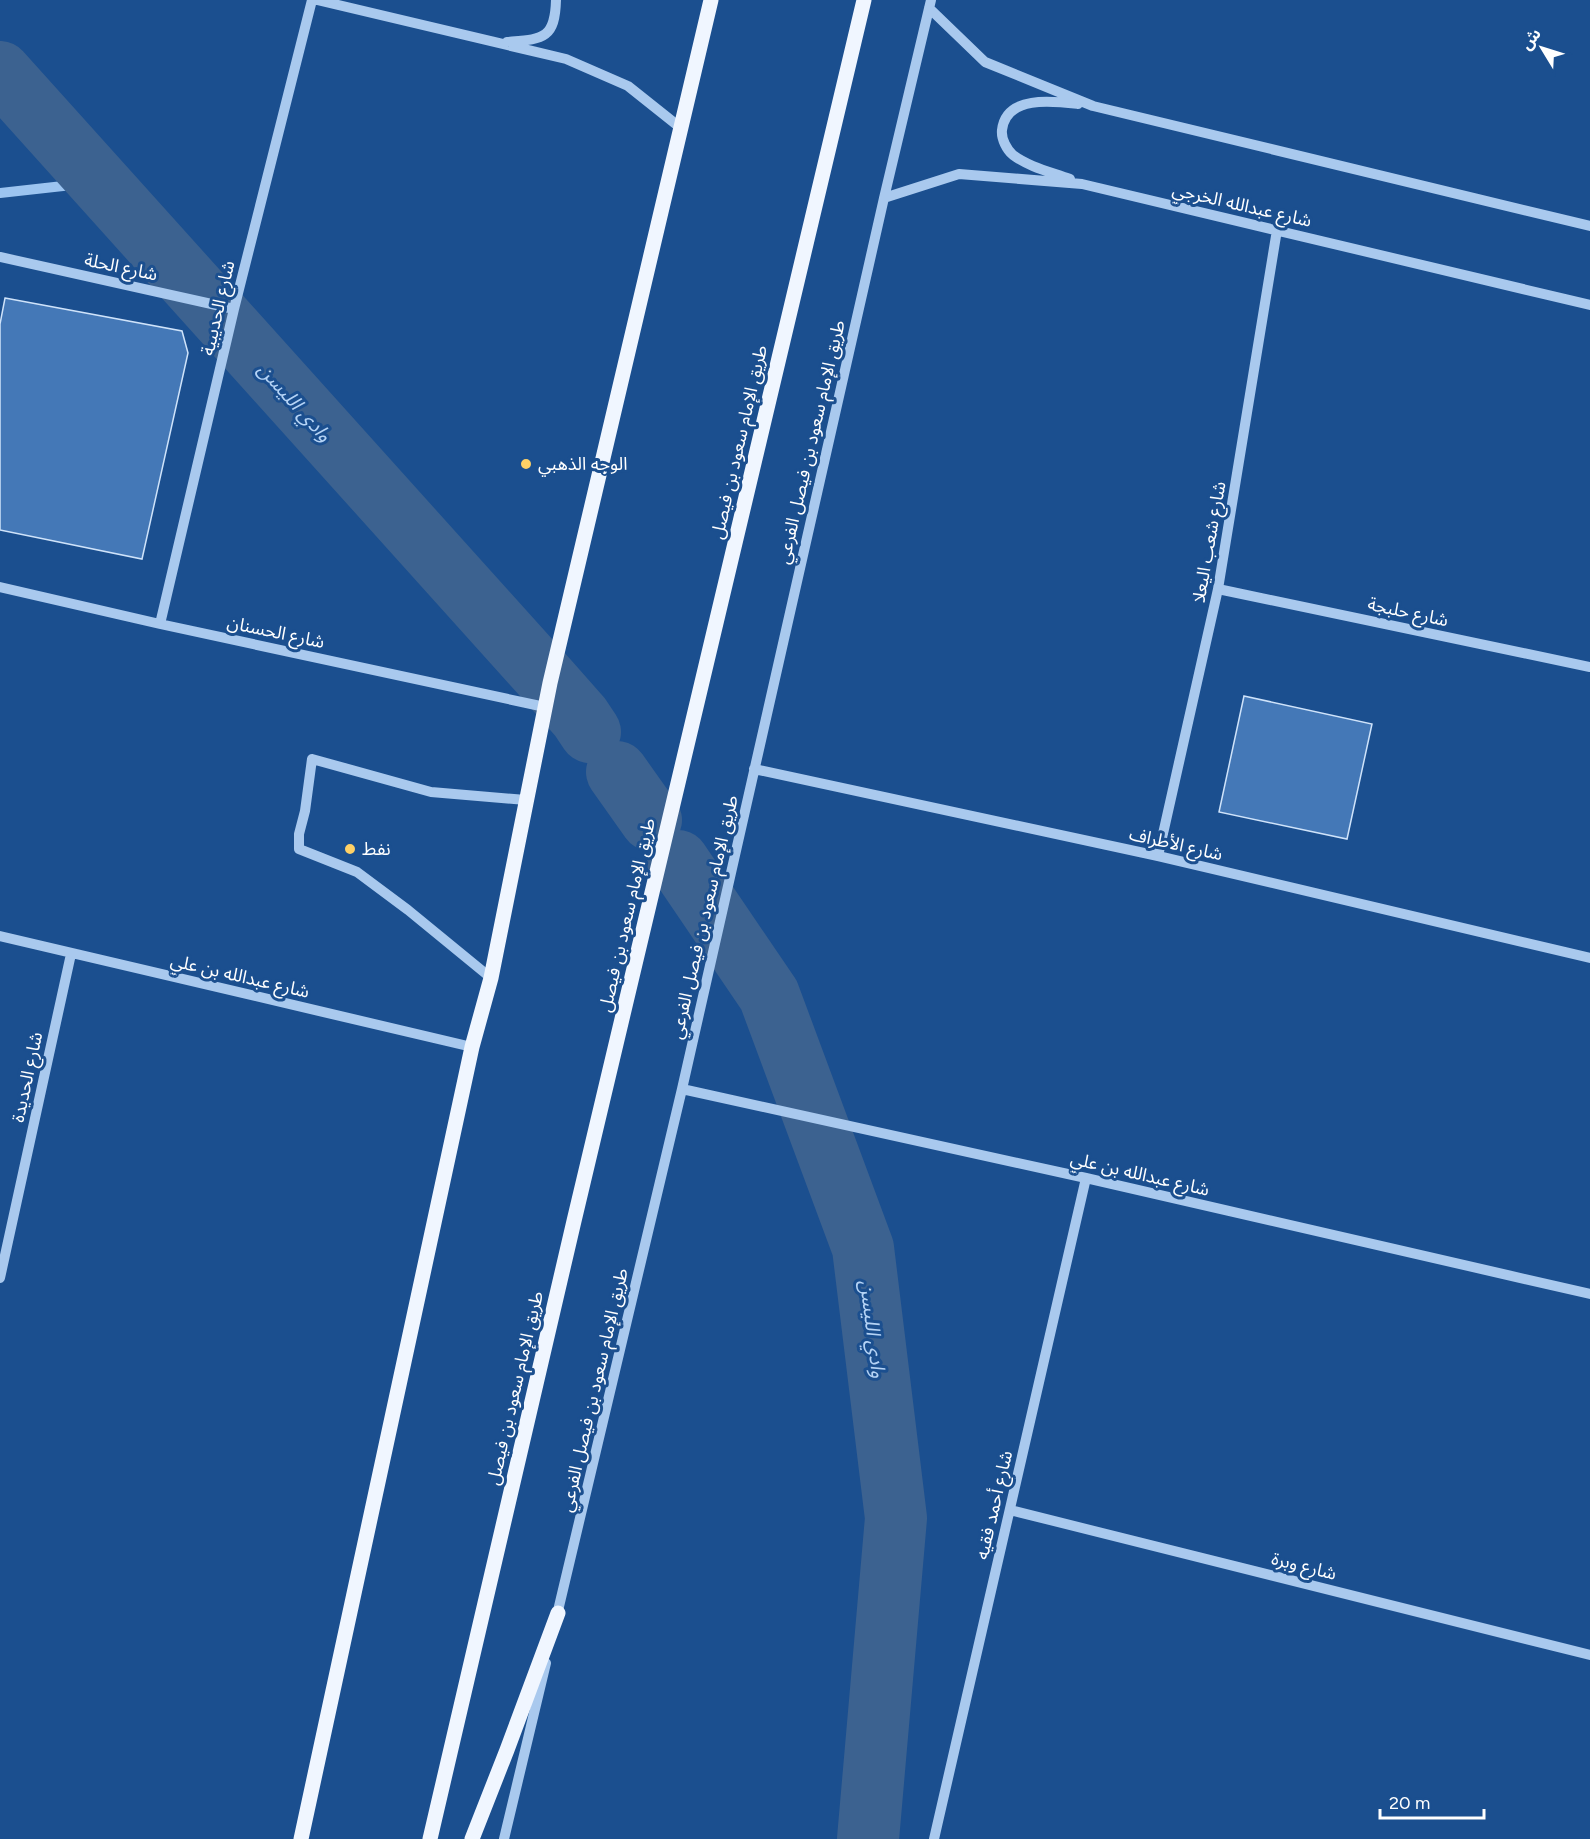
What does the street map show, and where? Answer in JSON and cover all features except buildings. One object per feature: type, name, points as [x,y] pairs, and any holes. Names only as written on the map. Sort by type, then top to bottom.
[{"type":"main road","points":[[301,1839],[472,1047],[491,978],[545,707],[711,0]]},
{"type":"main road","name":"طريق الإمام سعود بن فيصل","points":[[430,1839],[579,1198],[864,0]]},
{"type":"main road","points":[[472,1839],[558,1613]]},
{"type":"street","name":"شارع الحديبية","points":[[160,624],[234,309],[312,0]]},
{"type":"street","points":[[317,0],[566,59],[628,86],[682,129]]},
{"type":"street","points":[[498,43],[541,38],[549,31],[555,13],[556,0]]},
{"type":"street","points":[[930,4],[985,63],[1093,106]]},
{"type":"street","name":"طريق الإمام سعود بن فيصل الفرعي","points":[[504,1839],[682,1089],[930,4]]},
{"type":"street","points":[[1082,184],[1032,165],[1012,154],[1002,136],[1004,122],[1008,117],[1024,104],[1056,101],[1093,106],[1590,226]]},
{"type":"street","name":"شارع عبدالله الخرجي","points":[[884,198],[959,174],[1082,184],[1590,305]]},
{"type":"street","name":"شارع شعب اليعلا","points":[[1158,856],[1218,589],[1278,230]]},
{"type":"street","name":"شارع الحلة","points":[[0,257],[234,309]]},
{"type":"street","name":"شارع الحسنان","points":[[0,587],[545,707]]},
{"type":"street","name":"شارع حلبجة","points":[[1218,589],[1590,667]]},
{"type":"street","points":[[491,978],[408,910],[357,872],[299,849],[299,834],[305,811],[312,759],[431,792],[526,800]]},
{"type":"street","name":"شارع الأطراف","points":[[754,769],[1158,856],[1590,958]]},
{"type":"street","name":"شارع عبدالله بن علي","points":[[0,936],[472,1047]]},
{"type":"street","name":"شارع الحديدة","points":[[0,1278],[71,954]]},
{"type":"street","name":"شارع عبدالله بن علي","points":[[682,1089],[1086,1178],[1590,1294]]},
{"type":"street","name":"شارع أحمد فقيه","points":[[934,1839],[1086,1178]]},
{"type":"street","name":"شارع وبرة","points":[[1010,1510],[1590,1655]]},
{"type":"waterway","name":"وادي الليسن","points":[[0,72],[550,683],[590,732]]},
{"type":"waterway","points":[[0,193],[99,182]]},
{"type":"waterway","name":"وادي الليسن","points":[[617,772],[651,820]]},
{"type":"waterway","name":"وادي الليسن","points":[[678,861],[769,995],[863,1248],[896,1518],[868,1839]]},
{"type":"place","name":"الوجه الذهبي","points":[[526,464]]},
{"type":"place","name":"نفط","points":[[350,849]]}]
